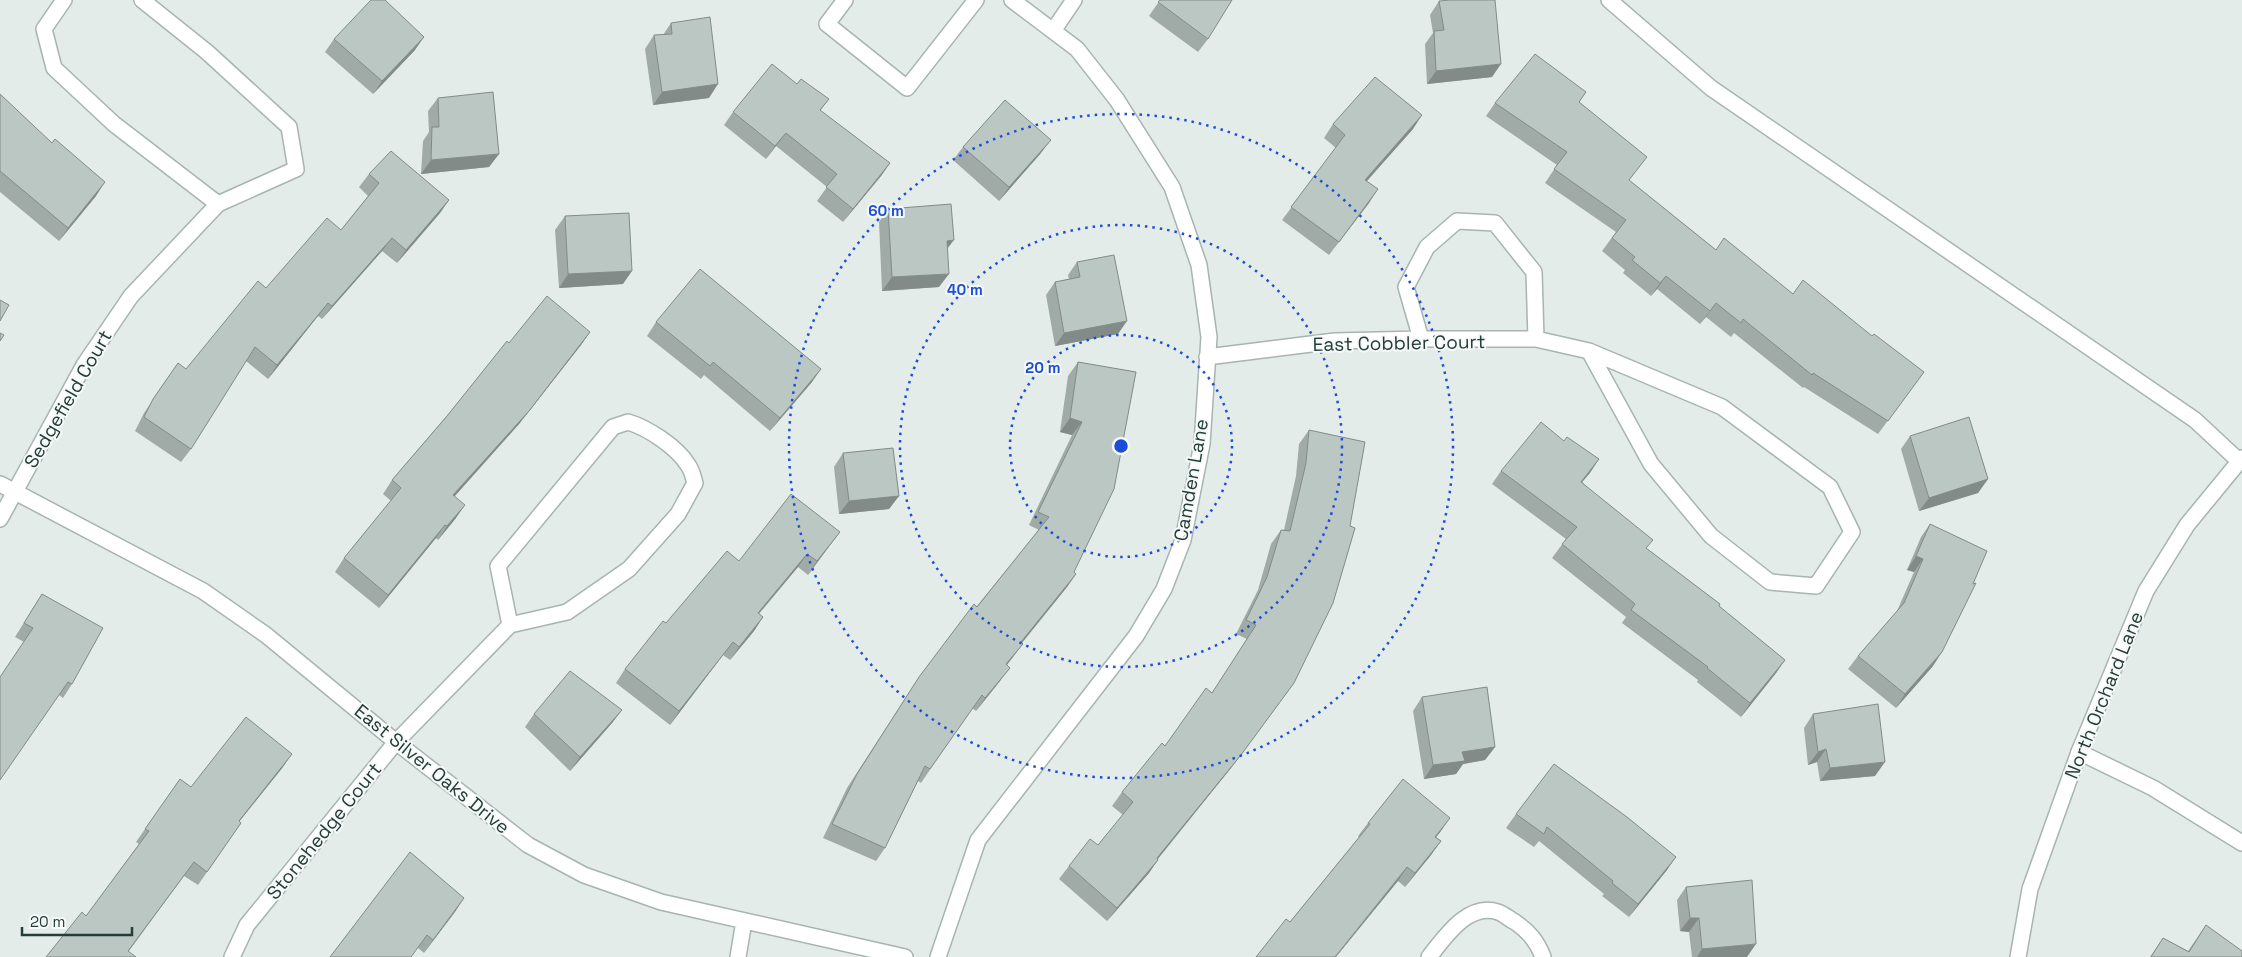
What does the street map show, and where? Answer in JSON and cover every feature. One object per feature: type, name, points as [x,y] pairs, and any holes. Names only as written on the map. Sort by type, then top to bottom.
[{"type":"street","points":[[64,0],[44,29],[54,68],[114,124],[218,204],[296,169],[289,127],[208,52],[142,0]]},
{"type":"street","points":[[845,0],[828,24],[907,88],[976,0]]},
{"type":"street","name":"Camden Lane","points":[[938,957],[978,840],[1136,636],[1164,589],[1183,540],[1202,444],[1209,337],[1199,265],[1172,187],[1117,100],[1077,49],[1012,0]]},
{"type":"street","points":[[1053,31],[1074,0]]},
{"type":"street","points":[[1609,0],[1711,88],[2195,420],[2241,460]]},
{"type":"street","name":"Sedgefield Court","points":[[0,519],[84,364],[131,296],[218,204]]},
{"type":"street","points":[[1421,339],[1406,287],[1427,247],[1457,221],[1495,223],[1534,272],[1536,339]]},
{"type":"street","name":"East Cobbler Court","points":[[1207,357],[1335,341],[1421,339],[1493,341],[1536,339],[1589,351],[1722,407],[1830,487],[1852,532],[1816,586],[1770,582],[1711,536],[1651,464],[1589,351]]},
{"type":"street","points":[[628,422],[640,426],[654,434],[678,454],[688,465],[696,483],[678,514],[629,569],[567,612],[510,625],[498,566],[613,427],[628,422]]},
{"type":"street","name":"North Orchard Lane","points":[[2018,957],[2030,890],[2079,752],[2146,591],[2187,525],[2241,460]]},
{"type":"street","name":"East Silver Oaks Drive","points":[[0,484],[203,590],[266,635],[396,742],[528,845],[584,875],[661,902],[906,957]]},
{"type":"street","name":"Stonehedge Court","points":[[232,957],[247,924],[396,742],[510,625]]},
{"type":"street","points":[[2079,752],[2153,788],[2242,842]]},
{"type":"street","points":[[1429,957],[1454,927],[1468,916],[1485,910],[1499,912],[1520,926],[1538,943],[1543,957]]},
{"type":"street","points":[[738,957],[744,921]]},
{"type":"building","points":[[371,0],[385,0],[424,37],[382,81],[334,39]]},
{"type":"building","points":[[1160,0],[1232,0],[1208,39],[1158,2]]},
{"type":"building","points":[[1495,0],[1501,64],[1436,71],[1434,31],[1444,30],[1439,1]]},
{"type":"building","points":[[710,17],[718,84],[662,92],[654,35],[672,34],[671,23]]},
{"type":"building","points":[[1535,54],[1586,92],[1579,102],[1647,157],[1629,180],[1716,250],[1724,238],[1793,294],[1803,280],[1872,336],[1874,334],[1924,372],[1888,421],[1813,373],[1812,375],[1743,319],[1741,323],[1716,303],[1710,311],[1666,276],[1660,283],[1632,260],[1635,257],[1612,238],[1626,220],[1554,169],[1567,152],[1495,103]]},
{"type":"building","points":[[772,64],[797,84],[801,79],[829,99],[820,110],[890,163],[853,209],[826,187],[837,174],[786,133],[775,146],[733,112]]},
{"type":"building","points":[[1375,77],[1422,115],[1365,180],[1378,189],[1339,242],[1291,207],[1345,135],[1333,124]]},
{"type":"building","points":[[493,92],[499,154],[431,160],[432,127],[439,127],[438,98]]},
{"type":"building","points":[[0,94],[52,143],[55,139],[105,182],[68,228],[0,171]]},
{"type":"building","points":[[1005,100],[1051,140],[1009,187],[963,147]]},
{"type":"building","points":[[391,151],[449,200],[406,250],[392,238],[332,306],[328,303],[277,365],[255,347],[191,449],[144,417],[153,399],[178,363],[186,369],[258,281],[266,288],[327,218],[341,230],[379,183],[369,174]]},
{"type":"building","points":[[951,204],[954,240],[947,241],[949,274],[892,277],[888,209]]},
{"type":"building","points":[[629,213],[632,271],[568,274],[565,216]]},
{"type":"building","points":[[1114,255],[1127,321],[1064,333],[1055,282],[1080,277],[1077,262]]},
{"type":"building","points":[[700,269],[821,369],[780,418],[713,362],[710,366],[656,322]]},
{"type":"building","points":[[547,296],[590,332],[529,411],[453,495],[465,505],[447,526],[445,525],[388,595],[344,558],[401,488],[392,480],[447,416],[507,341],[509,343]]},
{"type":"building","points":[[0,300],[9,305],[0,321]]},
{"type":"building","points":[[0,333],[4,335],[0,341]]},
{"type":"building","points":[[1078,362],[1136,372],[1114,489],[1074,572],[1076,574],[1021,642],[1023,644],[1006,664],[1010,668],[985,698],[982,695],[930,769],[925,766],[885,848],[832,824],[857,774],[919,677],[974,604],[977,607],[1049,517],[1038,512],[1082,422],[1070,418]]},
{"type":"building","points":[[1969,417],[1988,479],[1929,498],[1910,436]]},
{"type":"building","points":[[1541,422],[1564,441],[1567,437],[1599,459],[1581,482],[1653,540],[1646,548],[1720,604],[1719,606],[1785,660],[1750,703],[1708,667],[1631,610],[1635,604],[1562,544],[1577,527],[1501,471]]},
{"type":"building","points":[[1309,430],[1365,442],[1350,526],[1355,528],[1333,603],[1294,683],[1241,755],[1157,858],[1158,860],[1117,908],[1069,866],[1090,839],[1098,845],[1133,802],[1122,792],[1162,743],[1165,746],[1206,688],[1212,693],[1256,625],[1246,620],[1267,577],[1281,530],[1290,531],[1306,463]]},
{"type":"building","points":[[893,448],[899,496],[849,501],[843,453]]},
{"type":"building","points":[[791,494],[840,532],[817,561],[807,554],[758,613],[763,617],[739,647],[733,642],[679,711],[625,669],[663,621],[666,623],[727,551],[739,561]]},
{"type":"building","points":[[1930,524],[1987,551],[1973,584],[1976,583],[1942,652],[1905,694],[1858,656],[1904,603],[1923,559],[1916,556]]},
{"type":"building","points":[[42,594],[103,628],[72,684],[68,682],[0,780],[0,677],[33,628],[24,623]]},
{"type":"building","points":[[570,671],[622,710],[580,757],[534,714]]},
{"type":"building","points":[[1487,687],[1495,747],[1462,752],[1465,761],[1433,765],[1422,697]]},
{"type":"building","points":[[1878,704],[1885,762],[1830,768],[1826,749],[1818,752],[1813,714]]},
{"type":"building","points":[[246,717],[292,754],[239,821],[241,823],[207,872],[194,862],[128,951],[136,957],[46,957],[82,912],[86,916],[149,831],[145,829],[180,779],[191,787]]},
{"type":"building","points":[[1554,764],[1627,817],[1676,857],[1638,904],[1547,827],[1544,834],[1516,814]]},
{"type":"building","points":[[1403,779],[1450,818],[1435,837],[1441,841],[1415,873],[1407,867],[1335,957],[1256,957],[1286,919],[1290,922],[1370,824],[1368,823]]},
{"type":"building","points":[[410,852],[464,898],[433,940],[427,935],[411,957],[330,957]]},
{"type":"building","points":[[1752,880],[1756,944],[1702,949],[1699,918],[1690,918],[1686,887]]},
{"type":"building","points":[[2206,925],[2242,951],[2242,957],[2151,957],[2163,938],[2189,952]]}]
